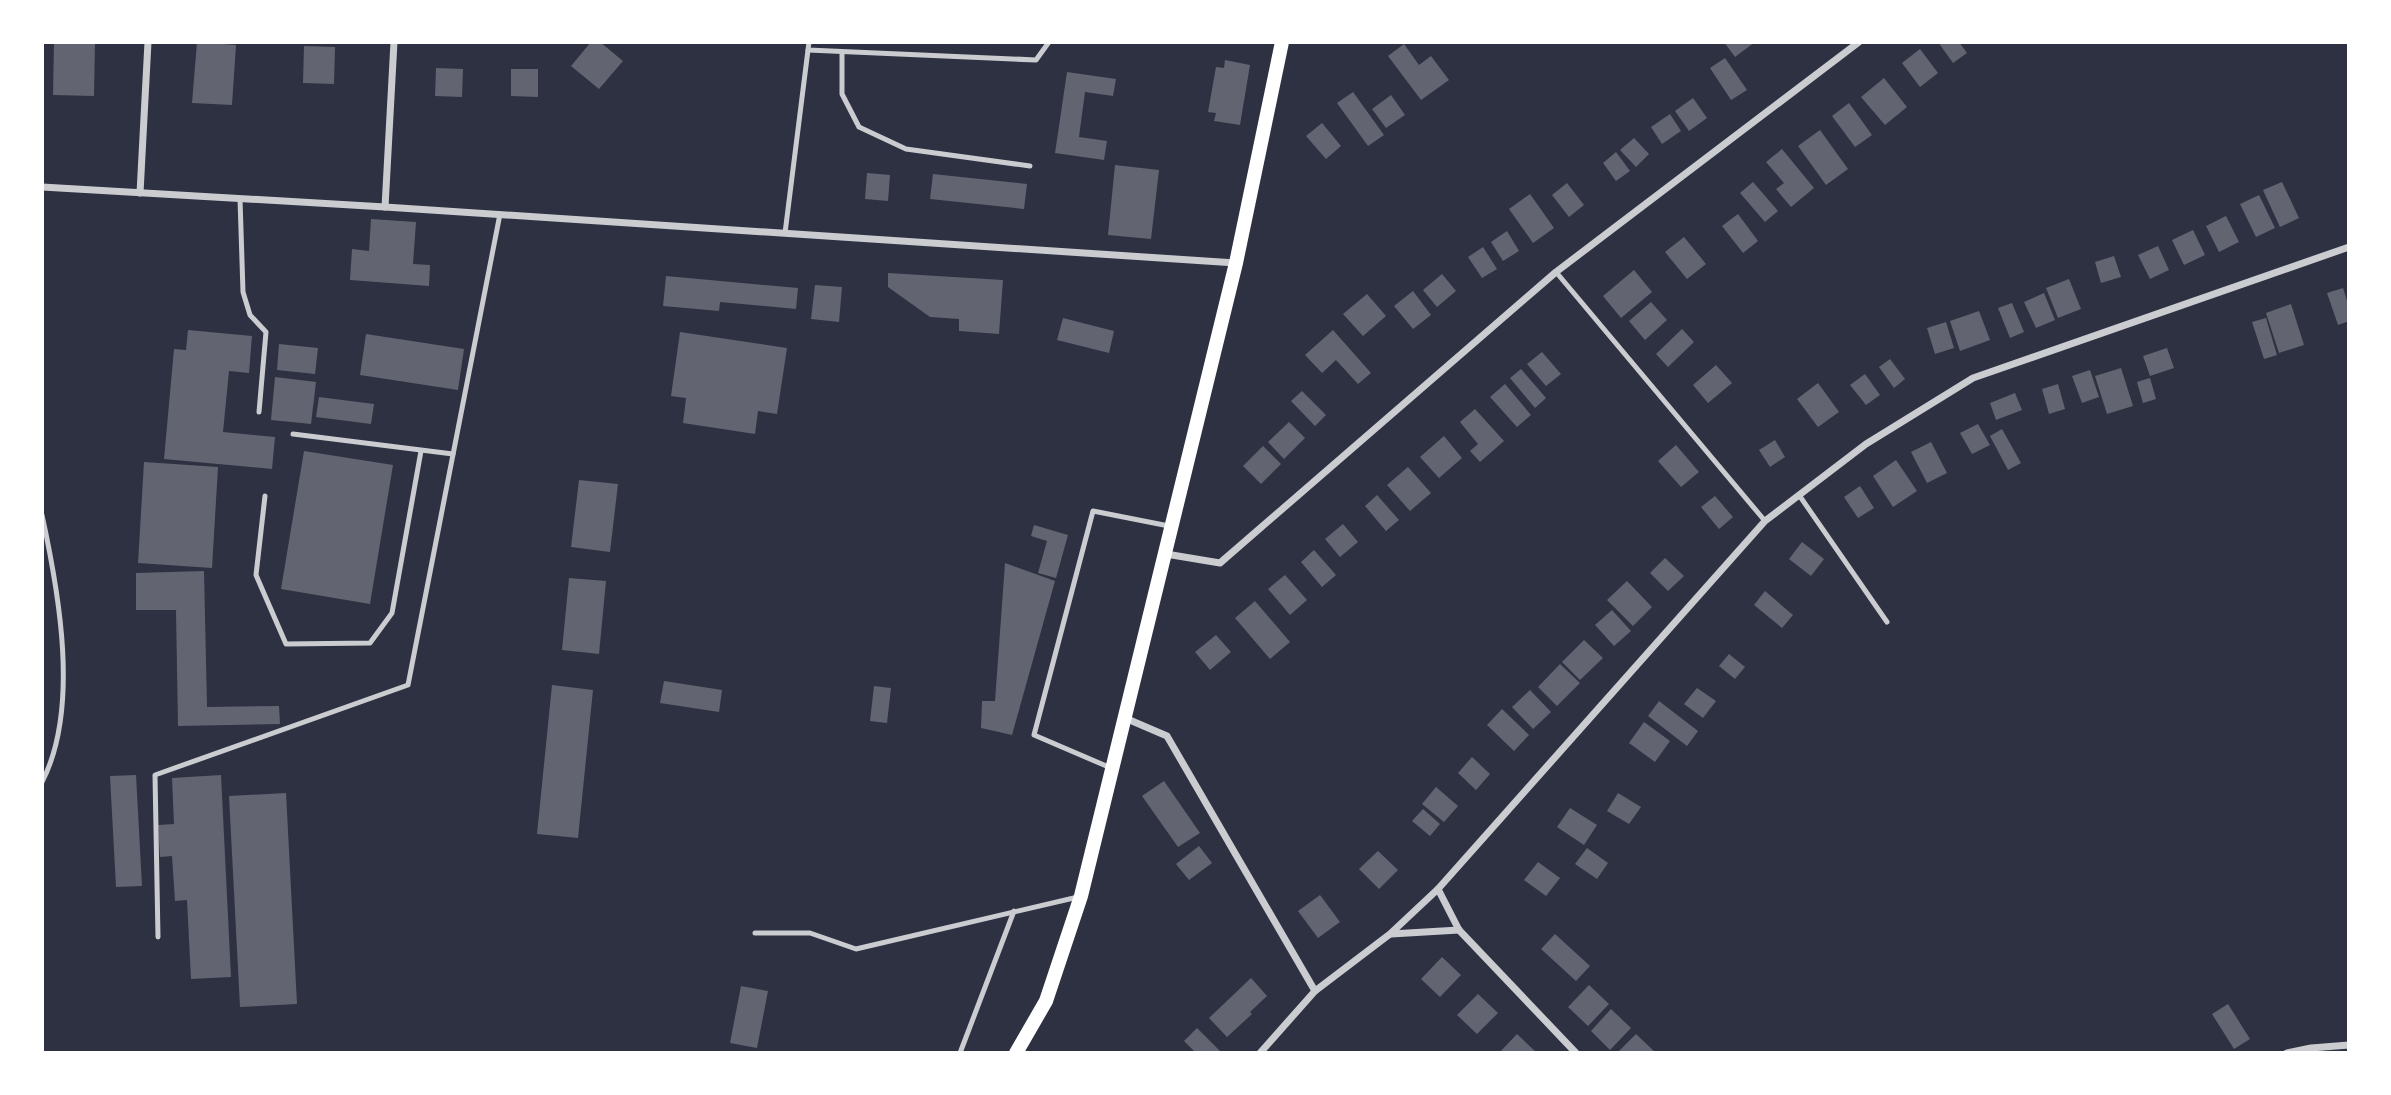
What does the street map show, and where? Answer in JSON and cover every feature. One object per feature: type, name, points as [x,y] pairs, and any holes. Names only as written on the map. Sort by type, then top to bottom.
[{"type":"main road","points":[[1016,1053],[1046,1000],[1081,897],[1236,264],[1281,43]]},
{"type":"street","points":[[140,193],[148,42]]},
{"type":"street","points":[[385,207],[394,42]]},
{"type":"street","points":[[1166,554],[1220,564],[1556,272],[1859,42]]},
{"type":"street","points":[[42,187],[500,214],[1236,264]]},
{"type":"street","points":[[1260,1053],[1315,991],[1390,934],[1438,889],[1765,521],[1866,444],[1973,378],[2349,247]]},
{"type":"street","points":[[1125,718],[1167,736],[1315,991]]},
{"type":"street","points":[[1438,889],[1459,930],[1576,1053]]},
{"type":"street","points":[[1390,934],[1459,930]]},
{"type":"street","points":[[2287,1053],[2349,1045]]},
{"type":"lane","points":[[785,233],[809,42]]},
{"type":"lane","points":[[808,50],[1036,60],[1049,42]]},
{"type":"lane","points":[[842,52],[842,94],[859,127],[906,149],[1030,166]]},
{"type":"lane","points":[[240,199],[243,292],[250,314],[266,332],[259,412]]},
{"type":"lane","points":[[158,937],[155,775],[408,685],[500,214]]},
{"type":"lane","points":[[1556,272],[1765,521]]},
{"type":"lane","points":[[293,434],[453,454]]},
{"type":"lane","points":[[265,496],[256,575],[286,644],[370,643],[392,613],[421,450]]},
{"type":"lane","points":[[1799,495],[1887,622]]},
{"type":"lane","points":[[1114,769],[1034,735],[1093,512],[1173,527]]},
{"type":"lane","points":[[42,515],[55,573],[65,689],[51,764],[42,782]]},
{"type":"lane","points":[[755,933],[810,933],[856,949],[1081,897]]},
{"type":"lane","points":[[960,1053],[1014,911]]},
{"type":"building","points":[[54,42],[95,42],[94,96],[53,95]]},
{"type":"building","points":[[197,42],[236,45],[232,105],[192,103]]},
{"type":"building","points":[[591,42],[600,42],[623,61],[599,89],[571,66]]},
{"type":"building","points":[[1724,42],[1755,42],[1735,57]]},
{"type":"building","points":[[1938,42],[1959,42],[1967,53],[1953,63]]},
{"type":"building","points":[[1404,44],[1419,65],[1431,56],[1449,80],[1421,100],[1388,56]]},
{"type":"building","points":[[304,46],[335,47],[334,84],[303,83]]},
{"type":"building","points":[[1920,49],[1938,73],[1920,87],[1902,63]]},
{"type":"building","points":[[1725,58],[1747,90],[1731,100],[1710,68]]},
{"type":"building","points":[[1225,60],[1250,65],[1240,125],[1214,121],[1216,113],[1208,112],[1216,67],[1224,68]]},
{"type":"building","points":[[436,68],[463,69],[462,97],[435,96]]},
{"type":"building","points":[[511,69],[538,69],[538,97],[511,96]]},
{"type":"building","points":[[1067,72],[1116,79],[1113,96],[1085,92],[1079,137],[1107,141],[1104,160],[1055,153]]},
{"type":"building","points":[[1884,78],[1907,107],[1885,125],[1861,97]]},
{"type":"building","points":[[1353,92],[1384,135],[1368,146],[1337,103]]},
{"type":"building","points":[[1391,95],[1405,115],[1386,128],[1372,109]]},
{"type":"building","points":[[1693,98],[1707,118],[1689,131],[1675,111]]},
{"type":"building","points":[[1849,103],[1872,135],[1855,147],[1832,116]]},
{"type":"building","points":[[1670,114],[1681,131],[1662,144],[1651,127]]},
{"type":"building","points":[[1322,123],[1341,146],[1326,159],[1306,136]]},
{"type":"building","points":[[1820,130],[1848,169],[1826,185],[1798,146]]},
{"type":"building","points":[[1634,138],[1649,154],[1636,167],[1620,150]]},
{"type":"building","points":[[1782,149],[1814,188],[1791,207],[1776,189],[1784,183],[1766,162]]},
{"type":"building","points":[[1616,152],[1630,171],[1616,181],[1603,163]]},
{"type":"building","points":[[1115,165],[1159,170],[1151,239],[1108,235]]},
{"type":"building","points":[[867,173],[890,175],[888,201],[865,199]]},
{"type":"building","points":[[933,174],[1027,184],[1024,209],[930,199]]},
{"type":"building","points":[[1753,182],[1778,211],[1765,222],[1740,193]]},
{"type":"building","points":[[2282,182],[2299,218],[2280,227],[2263,190]]},
{"type":"building","points":[[1567,183],[1584,205],[1569,217],[1552,195]]},
{"type":"building","points":[[1530,194],[1554,228],[1533,243],[1509,209]]},
{"type":"building","points":[[2259,195],[2275,228],[2256,237],[2240,204]]},
{"type":"building","points":[[1738,214],[1758,241],[1743,253],[1722,226]]},
{"type":"building","points":[[2226,216],[2239,242],[2219,252],[2206,226]]},
{"type":"building","points":[[371,219],[416,222],[413,264],[430,265],[429,286],[350,280],[352,249],[369,251]]},
{"type":"building","points":[[2193,230],[2205,255],[2184,265],[2172,240]]},
{"type":"building","points":[[1507,231],[1519,251],[1503,261],[1491,242]]},
{"type":"building","points":[[1684,237],[1706,264],[1687,279],[1665,252]]},
{"type":"building","points":[[2158,246],[2169,270],[2150,279],[2138,255]]},
{"type":"building","points":[[1483,247],[1497,269],[1482,278],[1468,257]]},
{"type":"building","points":[[2114,256],[2121,277],[2101,283],[2095,262]]},
{"type":"building","points":[[1634,270],[1652,292],[1621,318],[1603,296]]},
{"type":"building","points":[[888,273],[1003,280],[999,334],[959,331],[959,319],[930,317],[888,287]]},
{"type":"building","points":[[1442,274],[1456,291],[1437,307],[1423,290]]},
{"type":"building","points":[[666,276],[798,288],[796,309],[720,302],[719,311],[663,306]]},
{"type":"building","points":[[2069,279],[2081,309],[2058,318],[2046,288]]},
{"type":"building","points":[[815,285],[842,287],[839,322],[811,319]]},
{"type":"building","points":[[2343,288],[2349,307],[2349,321],[2338,325],[2327,293]]},
{"type":"building","points":[[1413,291],[1431,315],[1413,329],[1394,306]]},
{"type":"building","points":[[2044,293],[2055,320],[2036,328],[2024,302]]},
{"type":"building","points":[[1367,294],[1386,316],[1363,336],[1343,314]]},
{"type":"building","points":[[1651,302],[1667,320],[1645,340],[1629,321]]},
{"type":"building","points":[[2012,303],[2024,332],[2010,338],[1998,308]]},
{"type":"building","points":[[2291,304],[2304,345],[2279,353],[2266,313]]},
{"type":"building","points":[[1979,311],[1990,340],[1960,351],[1950,321]]},
{"type":"building","points":[[1063,318],[1114,331],[1109,353],[1057,340]]},
{"type":"building","points":[[2266,318],[2277,355],[2264,359],[2252,322]]},
{"type":"building","points":[[1946,322],[1954,348],[1935,354],[1927,328]]},
{"type":"building","points":[[1682,329],[1694,342],[1668,367],[1656,354]]},
{"type":"building","points":[[188,330],[252,336],[249,373],[229,371],[223,432],[275,437],[272,469],[164,459],[174,349],[186,350]]},
{"type":"building","points":[[1333,330],[1371,373],[1358,384],[1336,360],[1322,373],[1305,355]]},
{"type":"building","points":[[680,332],[787,348],[777,414],[758,411],[755,434],[683,423],[686,398],[671,396]]},
{"type":"building","points":[[366,334],[464,349],[458,390],[360,375]]},
{"type":"building","points":[[279,344],[318,348],[315,374],[277,370]]},
{"type":"building","points":[[2167,348],[2174,368],[2150,376],[2143,356]]},
{"type":"building","points":[[1542,352],[1561,374],[1546,386],[1527,364]]},
{"type":"building","points":[[1890,359],[1905,379],[1894,388],[1879,367]]},
{"type":"building","points":[[1716,365],[1732,383],[1708,403],[1693,385]]},
{"type":"building","points":[[2121,368],[2133,406],[2107,414],[2095,376]]},
{"type":"building","points":[[1521,369],[1546,398],[1535,408],[1510,378]]},
{"type":"building","points":[[2090,370],[2099,397],[2082,403],[2072,376]]},
{"type":"building","points":[[1865,374],[1880,395],[1866,405],[1850,385]]},
{"type":"building","points":[[275,377],[316,382],[311,424],[271,420]]},
{"type":"building","points":[[2150,378],[2156,399],[2143,403],[2137,382]]},
{"type":"building","points":[[1818,383],[1839,412],[1818,427],[1797,399]]},
{"type":"building","points":[[1505,384],[1531,415],[1517,427],[1490,397]]},
{"type":"building","points":[[2058,384],[2065,409],[2049,414],[2042,389]]},
{"type":"building","points":[[1302,391],[1326,415],[1315,426],[1291,401]]},
{"type":"building","points":[[2015,393],[2022,410],[1996,420],[1990,403]]},
{"type":"building","points":[[319,397],[374,404],[371,424],[316,417]]},
{"type":"building","points":[[1475,409],[1504,441],[1480,462],[1470,451],[1478,444],[1460,422]]},
{"type":"building","points":[[1289,422],[1305,438],[1284,459],[1268,442]]},
{"type":"building","points":[[1978,424],[1990,445],[1972,454],[1960,433]]},
{"type":"building","points":[[2002,429],[2021,463],[2008,470],[1990,436]]},
{"type":"building","points":[[1444,436],[1462,458],[1439,478],[1420,457]]},
{"type":"building","points":[[1775,440],[1785,457],[1770,467],[1759,450]]},
{"type":"building","points":[[1931,442],[1947,473],[1927,483],[1911,452]]},
{"type":"building","points":[[1676,445],[1699,472],[1681,487],[1658,461]]},
{"type":"building","points":[[1263,446],[1281,464],[1261,484],[1243,466]]},
{"type":"building","points":[[304,451],[393,465],[370,604],[281,589]]},
{"type":"building","points":[[1896,460],[1917,491],[1893,507],[1873,476]]},
{"type":"building","points":[[144,462],[218,467],[212,568],[138,563]]},
{"type":"building","points":[[1408,467],[1431,493],[1410,511],[1387,485]]},
{"type":"building","points":[[579,480],[618,484],[610,552],[571,547]]},
{"type":"building","points":[[1860,486],[1874,508],[1858,518],[1844,497]]},
{"type":"building","points":[[1377,495],[1399,520],[1386,531],[1365,506]]},
{"type":"building","points":[[1715,496],[1733,517],[1719,529],[1701,507]]},
{"type":"building","points":[[1343,524],[1358,542],[1340,557],[1325,539]]},
{"type":"building","points":[[1034,525],[1068,535],[1056,578],[1038,573],[1047,541],[1031,536]]},
{"type":"building","points":[[1802,542],[1824,559],[1811,576],[1789,559]]},
{"type":"building","points":[[1314,550],[1336,575],[1322,587],[1301,562]]},
{"type":"building","points":[[1665,558],[1684,576],[1668,591],[1650,573]]},
{"type":"building","points":[[1005,563],[1055,581],[1012,735],[981,728],[982,701],[995,701]]},
{"type":"building","points":[[204,571],[207,707],[279,706],[280,724],[178,726],[176,610],[136,610],[136,573]]},
{"type":"building","points":[[1285,575],[1307,600],[1290,615],[1268,589]]},
{"type":"building","points":[[569,578],[606,581],[599,654],[562,650]]},
{"type":"building","points":[[1627,581],[1652,607],[1633,626],[1607,600]]},
{"type":"building","points":[[1765,591],[1793,615],[1782,628],[1754,605]]},
{"type":"building","points":[[1255,601],[1290,642],[1270,659],[1235,618]]},
{"type":"building","points":[[1612,610],[1631,631],[1614,646],[1595,625]]},
{"type":"building","points":[[1216,635],[1231,652],[1210,670],[1195,652]]},
{"type":"building","points":[[1584,640],[1603,658],[1580,680],[1562,662]]},
{"type":"building","points":[[1729,654],[1745,667],[1735,679],[1719,666]]},
{"type":"building","points":[[1560,664],[1580,683],[1557,706],[1538,687]]},
{"type":"building","points":[[664,681],[722,690],[719,712],[660,703]]},
{"type":"building","points":[[552,685],[593,690],[578,838],[537,834]]},
{"type":"building","points":[[874,686],[891,688],[887,723],[870,721]]},
{"type":"building","points":[[1697,688],[1716,701],[1703,718],[1684,704]]},
{"type":"building","points":[[1530,690],[1551,712],[1533,729],[1512,707]]},
{"type":"building","points":[[1659,701],[1698,731],[1687,746],[1648,716]]},
{"type":"building","points":[[1502,709],[1529,735],[1514,751],[1487,725]]},
{"type":"building","points":[[1644,722],[1670,741],[1655,762],[1629,743]]},
{"type":"building","points":[[1472,757],[1490,774],[1476,790],[1458,773]]},
{"type":"building","points":[[136,775],[142,886],[116,887],[110,776]]},
{"type":"building","points":[[221,775],[231,977],[191,979],[187,900],[175,901],[172,856],[160,857],[158,825],[174,824],[172,778]]},
{"type":"building","points":[[1164,781],[1200,833],[1178,847],[1142,796]]},
{"type":"building","points":[[1436,787],[1458,806],[1444,822],[1422,804]]},
{"type":"building","points":[[286,793],[297,1004],[240,1007],[229,796]]},
{"type":"building","points":[[1618,793],[1641,807],[1629,824],[1607,811]]},
{"type":"building","points":[[1570,808],[1597,825],[1584,845],[1557,827]]},
{"type":"building","points":[[1423,809],[1440,824],[1430,836],[1412,821]]},
{"type":"building","points":[[1199,846],[1212,863],[1189,880],[1176,864]]},
{"type":"building","points":[[1587,848],[1608,863],[1597,879],[1575,864]]},
{"type":"building","points":[[1378,851],[1398,870],[1379,889],[1359,869]]},
{"type":"building","points":[[1538,862],[1560,878],[1546,896],[1524,880]]},
{"type":"building","points":[[1320,895],[1340,922],[1318,938],[1298,911]]},
{"type":"building","points":[[1555,934],[1590,966],[1576,981],[1541,949]]},
{"type":"building","points":[[1442,957],[1461,975],[1440,997],[1421,979]]},
{"type":"building","points":[[1251,978],[1267,996],[1227,1037],[1209,1018]]},
{"type":"building","points":[[1589,985],[1609,1004],[1588,1026],[1568,1007]]},
{"type":"building","points":[[741,986],[768,991],[757,1048],[730,1043]]},
{"type":"building","points":[[1478,994],[1498,1013],[1477,1034],[1457,1015]]},
{"type":"building","points":[[2228,1004],[2250,1039],[2234,1049],[2212,1014]]},
{"type":"building","points":[[1611,1009],[1631,1028],[1610,1050],[1591,1031]]},
{"type":"building","points":[[1197,1028],[1221,1052],[1196,1053],[1184,1041]]},
{"type":"building","points":[[1517,1034],[1537,1053],[1499,1053]]},
{"type":"building","points":[[1636,1034],[1656,1053],[1617,1053]]}]
